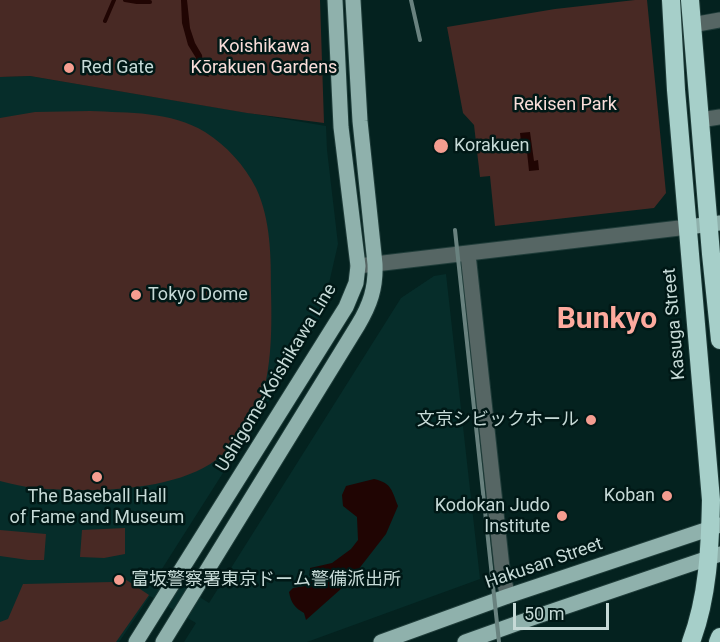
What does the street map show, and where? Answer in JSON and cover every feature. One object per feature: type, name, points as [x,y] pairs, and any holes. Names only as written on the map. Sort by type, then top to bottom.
[{"type":"highway","name":"Kasuga Street","points":[[671,0],[677,98],[715,527],[714,557],[691,642]]},
{"type":"highway","points":[[690,0],[700,120],[714,224],[720,340]]},
{"type":"highway","points":[[718,642],[720,637]]},
{"type":"main road","name":"Ushigome-Koishikawa Line","points":[[136,642],[346,307],[356,283],[358,267],[341,127],[335,0]]},
{"type":"main road","points":[[163,642],[368,309],[375,287],[375,264],[360,121],[353,0]]},
{"type":"main road","points":[[688,226],[714,224]]},
{"type":"main road","name":"Hakusan Street","points":[[381,642],[508,596],[715,527]]},
{"type":"main road","points":[[471,641],[714,557]]},
{"type":"street","points":[[692,25],[720,20]]},
{"type":"street","points":[[700,120],[720,117]]},
{"type":"street","points":[[358,267],[688,226]]},
{"type":"street","points":[[468,254],[503,577],[508,596]]},
{"type":"shaded area","points":[[181,0],[187,0],[190,28],[209,77],[195,73],[196,58],[188,45],[182,23]]},
{"type":"shaded area","points":[[30,76],[326,126],[338,244],[322,314],[160,572],[209,603],[401,298],[434,276],[446,274],[480,579],[307,642],[184,642],[196,623],[150,596],[119,642],[0,642],[0,77]]},
{"type":"shaded area","points":[[530,132],[534,161],[538,160],[539,170],[529,171],[526,142],[521,142],[520,133]]},
{"type":"shaded area","points":[[374,479],[388,485],[398,506],[386,534],[342,588],[306,620],[304,613],[292,602],[289,592],[293,588],[305,586],[310,578],[310,568],[332,563],[351,549],[358,540],[357,517],[343,506],[342,495],[346,486]]},
{"type":"green space","name":"Koishikawa Kōrakuen Gardens","points":[[0,0],[320,0],[324,123],[247,113],[30,76],[0,77]]},
{"type":"green space","name":"Rekisen Park","points":[[647,0],[666,193],[654,208],[495,226],[490,176],[480,177],[474,125],[463,113],[447,27],[555,9]]},
{"type":"green space","name":"Tokyo Dome","points":[[90,111],[149,114],[192,125],[221,143],[246,172],[261,200],[269,239],[271,323],[268,370],[261,401],[248,428],[221,456],[198,471],[177,479],[129,488],[57,490],[22,486],[0,481],[0,118],[35,112]]},
{"type":"green space","points":[[125,528],[125,554],[104,558],[80,557],[82,530]]},
{"type":"green space","points":[[0,530],[46,534],[44,560],[0,556]]},
{"type":"green space","points":[[125,579],[149,595],[116,642],[0,642],[0,622],[8,619],[23,584],[112,582]]},
{"type":"waterway","points":[[105,21],[114,0]]},
{"type":"waterway","points":[[125,0],[150,2]]},
{"type":"railway","points":[[411,0],[420,40]]},
{"type":"railway","points":[[455,230],[499,642]]},
{"type":"place","name":"Red Gate","points":[[69,68]]},
{"type":"place","name":"Korakuen","points":[[441,146]]},
{"type":"place","name":"Tokyo Dome","points":[[136,295]]},
{"type":"place","name":"文京シビックホール","points":[[591,420]]},
{"type":"place","name":"The Baseball Hall of Fame and Museum","points":[[97,477]]},
{"type":"place","name":"Koban","points":[[667,496]]},
{"type":"place","name":"Kodokan Judo Institute","points":[[562,516]]},
{"type":"place","name":"富坂警察署東京ドーム警備派出所","points":[[119,580]]},
{"type":"district","name":"Bunkyo","points":[[607,320]]}]
